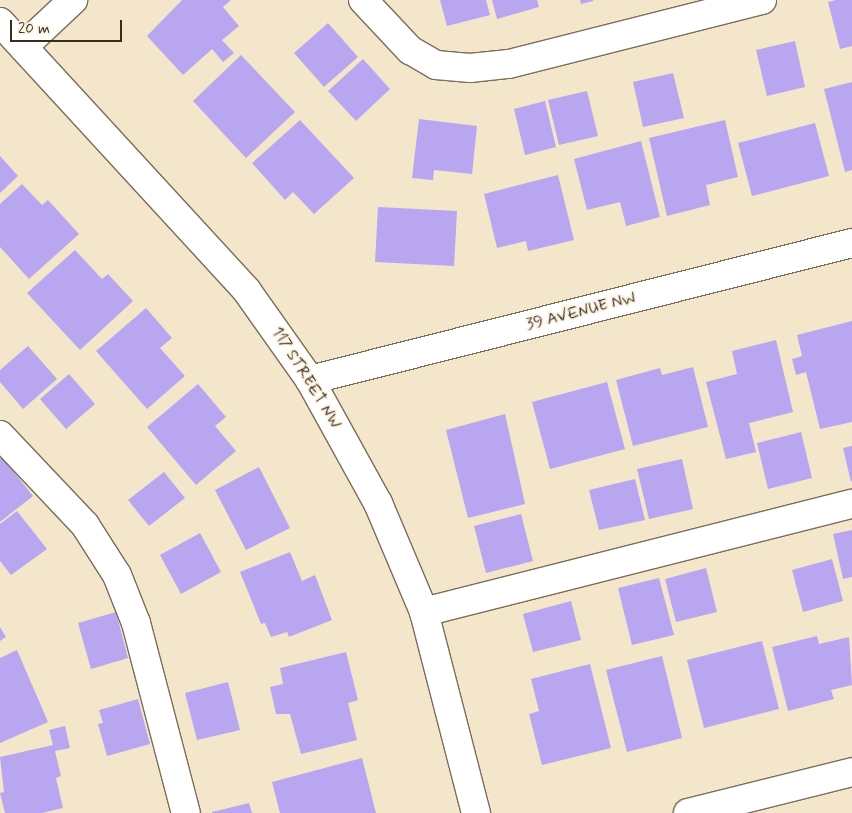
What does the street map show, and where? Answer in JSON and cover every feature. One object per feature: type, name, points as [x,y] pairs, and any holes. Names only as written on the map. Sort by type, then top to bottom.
[{"type":"street","points":[[23,47],[73,0]]},
{"type":"street","points":[[363,0],[410,50],[436,65],[470,68],[508,64],[762,0]]},
{"type":"street","name":"117 STREET NW","points":[[0,22],[247,291],[310,380],[378,504],[424,612],[476,813]]},
{"type":"street","name":"39 AVENUE NW","points":[[310,380],[852,243]]},
{"type":"street","points":[[0,435],[85,525],[117,575],[136,623],[186,813]]},
{"type":"street","points":[[424,612],[852,504]]},
{"type":"street","points":[[688,813],[852,772]]},
{"type":"building","points":[[182,0],[231,0],[223,7],[239,26],[222,40],[234,53],[223,62],[212,49],[183,75],[147,36]]},
{"type":"building","points":[[440,0],[486,0],[490,15],[447,26]]},
{"type":"building","points":[[492,0],[537,0],[539,7],[497,19]]},
{"type":"building","points":[[580,0],[593,0],[593,1],[581,4]]},
{"type":"building","points":[[852,0],[852,46],[840,49],[828,2]]},
{"type":"building","points":[[328,23],[358,57],[324,87],[294,53]]},
{"type":"building","points":[[795,41],[805,87],[767,96],[756,50]]},
{"type":"building","points":[[241,55],[295,112],[246,158],[193,101]]},
{"type":"building","points":[[363,59],[390,89],[356,121],[328,91]]},
{"type":"building","points":[[673,73],[684,118],[643,127],[633,82]]},
{"type":"building","points":[[852,82],[852,170],[845,172],[824,89]]},
{"type":"building","points":[[587,91],[598,136],[559,145],[548,100]]},
{"type":"building","points":[[545,101],[556,147],[525,155],[514,109]]},
{"type":"building","points":[[419,119],[477,126],[472,174],[434,170],[433,180],[412,178]]},
{"type":"building","points":[[300,120],[354,178],[314,214],[293,192],[285,200],[252,163]]},
{"type":"building","points":[[725,120],[738,177],[706,185],[710,205],[667,216],[649,138]]},
{"type":"building","points":[[815,123],[829,176],[752,196],[738,143]]},
{"type":"building","points":[[641,141],[660,217],[626,226],[620,202],[587,210],[574,159]]},
{"type":"building","points":[[0,156],[18,176],[0,193]]},
{"type":"building","points":[[558,175],[574,240],[528,251],[526,241],[497,248],[484,194]]},
{"type":"building","points":[[22,184],[42,205],[48,200],[79,234],[29,279],[0,247],[0,204]]},
{"type":"building","points":[[378,207],[457,211],[454,266],[375,262]]},
{"type":"building","points":[[75,250],[102,279],[108,274],[133,301],[80,350],[27,293]]},
{"type":"building","points":[[146,308],[172,338],[160,348],[185,376],[147,409],[96,351]]},
{"type":"building","points":[[852,321],[852,422],[820,429],[806,372],[796,375],[792,359],[802,356],[797,335]]},
{"type":"building","points":[[776,340],[793,412],[749,423],[756,452],[726,459],[706,382],[737,374],[732,351]]},
{"type":"building","points":[[28,346],[57,379],[23,409],[0,382],[0,370]]},
{"type":"building","points":[[693,367],[708,427],[633,446],[616,380],[660,368],[662,375]]},
{"type":"building","points":[[69,374],[95,404],[66,429],[40,399]]},
{"type":"building","points":[[607,382],[625,449],[550,469],[532,402]]},
{"type":"building","points":[[198,384],[226,417],[215,426],[236,451],[196,485],[147,427]]},
{"type":"building","points":[[505,414],[525,504],[468,518],[446,430]]},
{"type":"building","points":[[801,432],[812,478],[768,489],[757,443]]},
{"type":"building","points":[[852,446],[852,481],[851,482],[843,448]]},
{"type":"building","points":[[2,457],[33,496],[0,522],[0,459]]},
{"type":"building","points":[[682,459],[693,509],[649,519],[637,469]]},
{"type":"building","points":[[259,467],[290,528],[246,550],[215,490]]},
{"type":"building","points":[[164,472],[185,498],[149,526],[128,500]]},
{"type":"building","points":[[635,479],[645,520],[599,530],[589,490]]},
{"type":"building","points":[[17,511],[47,549],[11,575],[0,561],[0,524]]},
{"type":"building","points":[[521,514],[533,561],[486,573],[474,526]]},
{"type":"building","points":[[852,530],[852,577],[843,579],[833,534]]},
{"type":"building","points":[[200,533],[221,572],[181,594],[160,555]]},
{"type":"building","points":[[290,552],[302,581],[315,575],[332,620],[289,637],[287,632],[271,637],[265,623],[261,624],[240,572]]},
{"type":"building","points":[[832,559],[843,601],[803,612],[792,570]]},
{"type":"building","points":[[706,568],[717,612],[676,622],[665,579]]},
{"type":"building","points":[[659,578],[674,635],[632,645],[618,588]]},
{"type":"building","points":[[571,601],[581,640],[533,652],[523,614]]},
{"type":"building","points":[[116,612],[128,658],[91,669],[78,623]]},
{"type":"building","points":[[0,627],[6,637],[0,641]]},
{"type":"building","points":[[817,636],[819,644],[849,637],[852,685],[831,690],[834,699],[788,711],[772,647]]},
{"type":"building","points":[[762,641],[779,709],[704,728],[687,660]]},
{"type":"building","points":[[17,650],[48,722],[0,743],[0,658]]},
{"type":"building","points":[[346,652],[358,700],[348,703],[357,740],[301,754],[290,714],[276,714],[270,687],[283,684],[280,668]]},
{"type":"building","points":[[662,656],[682,738],[627,752],[606,670]]},
{"type":"building","points":[[590,664],[611,748],[542,765],[529,714],[539,711],[531,679]]},
{"type":"building","points":[[228,682],[240,730],[197,740],[185,693]]},
{"type":"building","points":[[138,699],[150,744],[107,756],[98,724],[103,723],[99,710]]},
{"type":"building","points":[[65,726],[70,748],[55,751],[61,776],[56,778],[63,808],[42,813],[5,813],[0,793],[4,792],[0,757],[53,745],[49,730]]},
{"type":"building","points":[[362,758],[376,813],[280,813],[272,782]]},
{"type":"building","points":[[249,803],[252,813],[212,813],[212,812]]}]
